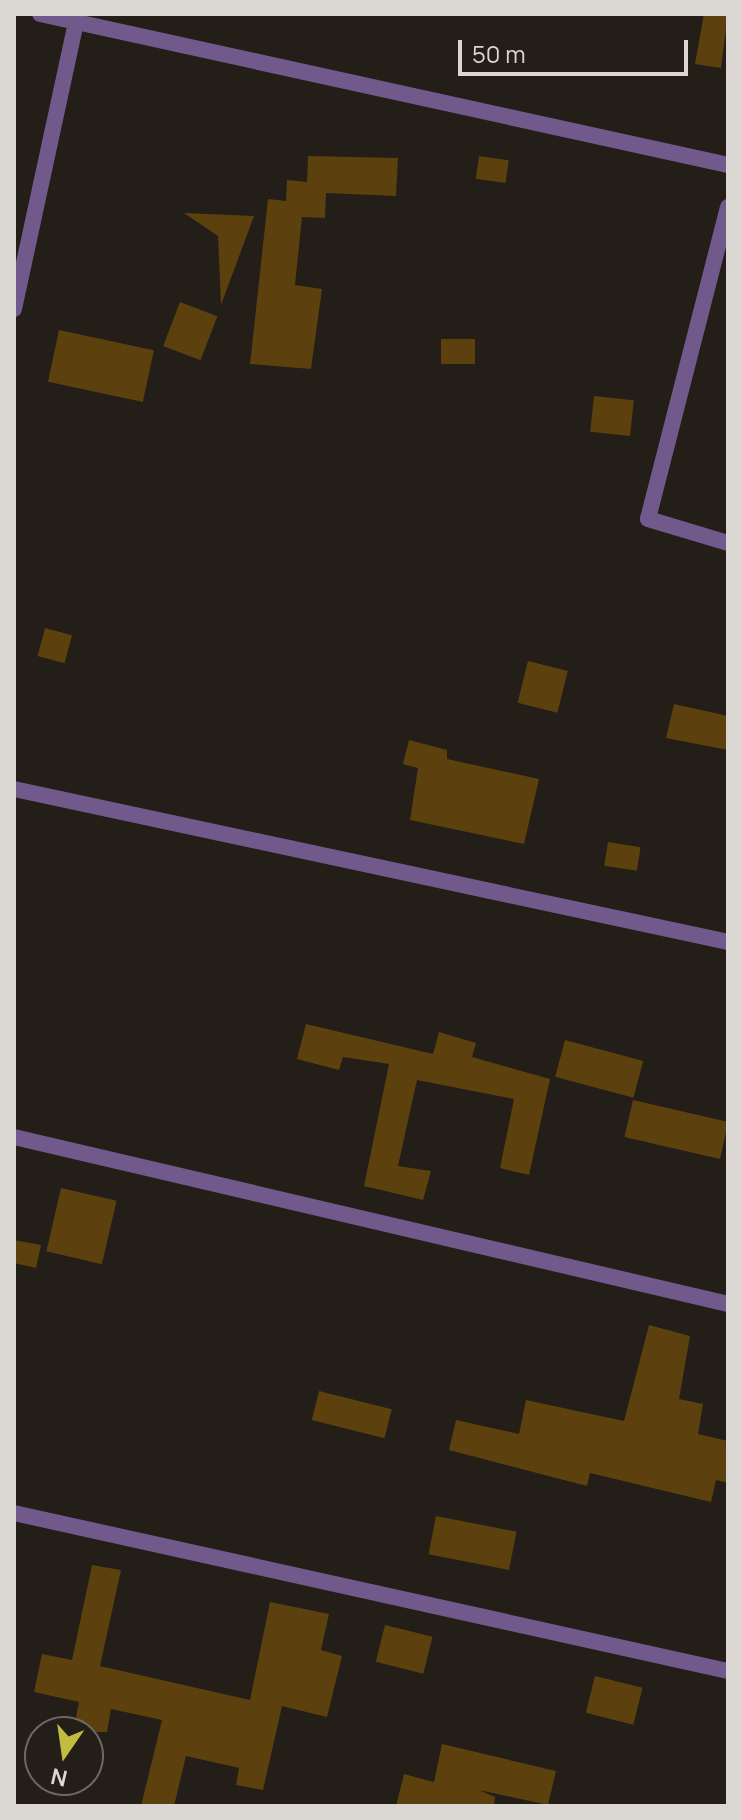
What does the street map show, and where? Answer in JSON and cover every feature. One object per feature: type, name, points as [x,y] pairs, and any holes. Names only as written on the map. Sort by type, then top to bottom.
[{"type":"street","points":[[40,14],[77,17],[728,165]]},
{"type":"street","points":[[14,309],[77,17]]},
{"type":"street","points":[[728,207],[648,519],[728,543]]},
{"type":"street","points":[[14,789],[728,942]]},
{"type":"street","points":[[14,1137],[728,1304]]},
{"type":"street","points":[[14,1513],[728,1671]]},
{"type":"building","points":[[704,14],[728,14],[721,68],[695,64]]},
{"type":"building","points":[[308,156],[398,158],[396,196],[326,193],[325,218],[302,217],[295,285],[322,289],[311,369],[250,364],[268,199],[286,201],[287,180],[307,182]]},
{"type":"building","points":[[479,156],[509,160],[506,183],[476,179]]},
{"type":"building","points":[[184,213],[254,216],[221,305],[218,236]]},
{"type":"building","points":[[180,302],[217,316],[200,360],[163,346]]},
{"type":"building","points":[[59,330],[154,350],[143,402],[48,382]]},
{"type":"building","points":[[441,339],[475,339],[475,364],[441,364]]},
{"type":"building","points":[[594,396],[634,400],[630,436],[590,432]]},
{"type":"building","points":[[45,628],[72,635],[65,663],[37,656]]},
{"type":"building","points":[[528,661],[568,671],[557,713],[518,703]]},
{"type":"building","points":[[674,704],[728,716],[728,750],[666,738]]},
{"type":"building","points":[[409,740],[447,750],[447,759],[539,779],[524,844],[410,820],[418,768],[403,764]]},
{"type":"building","points":[[608,842],[641,847],[637,871],[604,866]]},
{"type":"building","points":[[306,1024],[433,1054],[439,1032],[476,1043],[472,1057],[550,1079],[529,1175],[500,1168],[514,1099],[417,1080],[398,1166],[431,1171],[423,1200],[364,1186],[389,1064],[343,1057],[339,1070],[297,1059]]},
{"type":"building","points":[[565,1040],[643,1061],[633,1098],[555,1077]]},
{"type":"building","points":[[633,1100],[728,1122],[720,1159],[624,1137]]},
{"type":"building","points":[[61,1188],[117,1201],[102,1264],[46,1251]]},
{"type":"building","points":[[14,1240],[41,1245],[36,1268],[14,1263]]},
{"type":"building","points":[[649,1325],[690,1336],[679,1399],[703,1404],[698,1434],[728,1441],[728,1483],[716,1480],[711,1502],[590,1473],[587,1486],[449,1450],[456,1420],[519,1434],[526,1400],[624,1421]]},
{"type":"building","points":[[319,1391],[392,1409],[385,1438],[312,1420]]},
{"type":"building","points":[[436,1516],[516,1532],[509,1570],[429,1554]]},
{"type":"building","points":[[92,1565],[121,1570],[100,1666],[250,1700],[270,1602],[329,1614],[321,1650],[342,1656],[327,1717],[282,1706],[263,1790],[236,1785],[239,1768],[186,1756],[174,1806],[141,1806],[162,1720],[111,1709],[107,1732],[104,1732],[104,1716],[76,1716],[79,1702],[34,1692],[42,1654],[72,1660]]},
{"type":"building","points":[[385,1625],[433,1637],[423,1674],[376,1662]]},
{"type":"building","points":[[595,1676],[643,1688],[633,1725],[586,1713]]},
{"type":"building","points":[[442,1744],[556,1771],[548,1805],[479,1790],[495,1797],[494,1806],[396,1806],[404,1774],[434,1782]]}]
